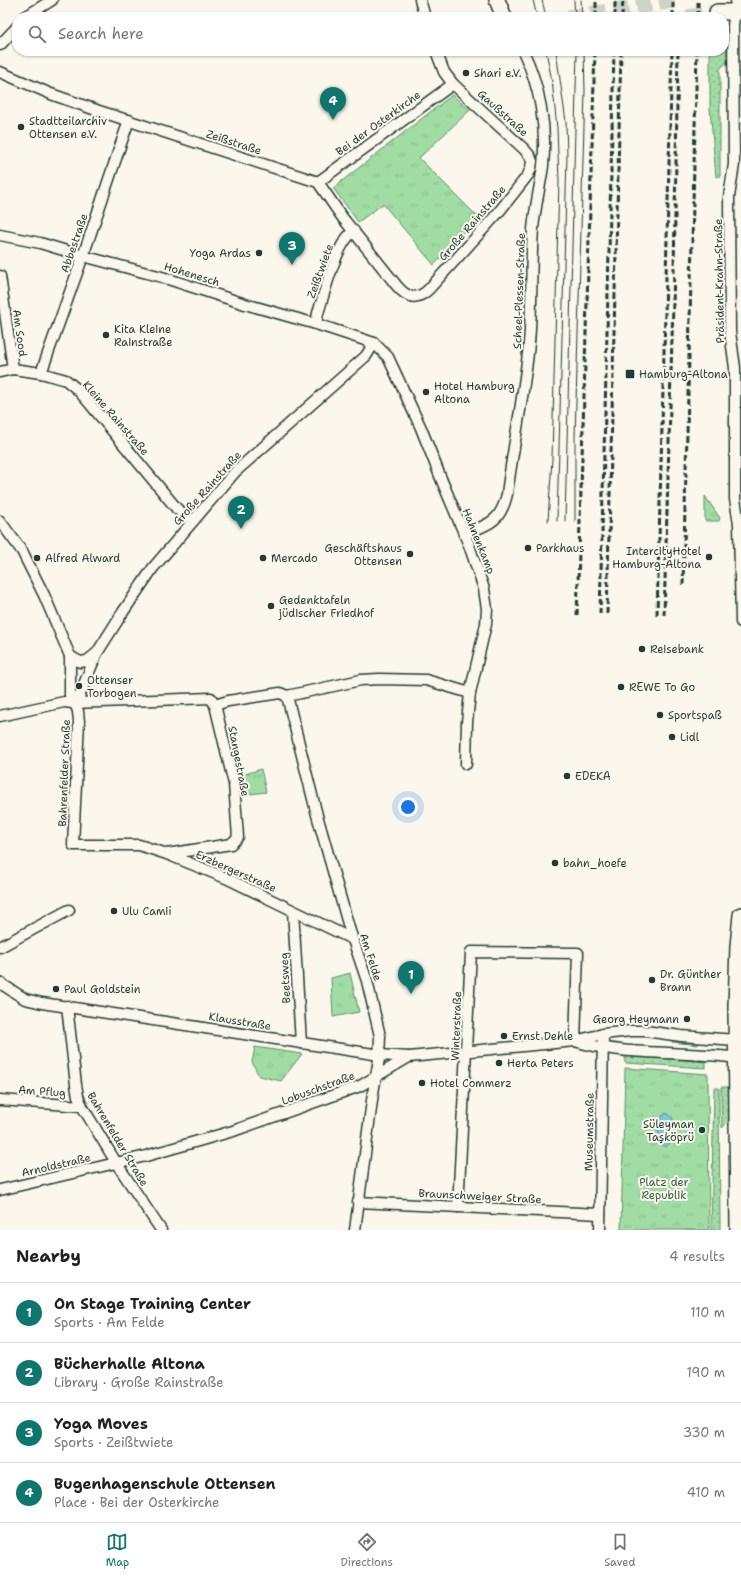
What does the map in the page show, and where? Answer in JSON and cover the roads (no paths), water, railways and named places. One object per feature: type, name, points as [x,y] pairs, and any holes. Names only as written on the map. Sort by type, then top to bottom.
[{"type":"main road","points":[[497,0],[503,12]]},
{"type":"main road","points":[[717,12],[737,8]]},
{"type":"main road","points":[[738,1230],[739,1040],[736,1006],[738,946],[741,915]]},
{"type":"street","points":[[33,12],[52,0]]},
{"type":"street","points":[[420,0],[424,12]]},
{"type":"street","name":"Präsident-Krahn-Straße","points":[[737,8],[733,26],[737,171],[729,197],[730,332],[735,368],[735,499],[739,524],[741,622]]},
{"type":"street","points":[[0,45],[12,32]]},
{"type":"street","name":"Gaußstraße","points":[[438,56],[444,72],[452,84],[528,154]]},
{"type":"street","name":"Scheel-Plessen-Straße","points":[[464,534],[493,522],[504,507],[528,354],[532,305],[533,226],[543,166],[544,142],[541,109],[536,84],[525,56]]},
{"type":"street","name":"Zeißstraße","points":[[0,72],[51,94],[318,182]]},
{"type":"street","name":"Bei der Osterkirche","points":[[318,182],[452,84]]},
{"type":"street","name":"Abbestraße","points":[[41,373],[83,256],[129,120]]},
{"type":"street","name":"Große Rainstraße","points":[[354,231],[402,292],[408,296],[421,296],[498,213],[530,171],[532,161],[528,154]]},
{"type":"street","points":[[318,182],[354,231]]},
{"type":"street","name":"Zeißtwiete","points":[[316,324],[318,313],[341,246],[348,236],[354,231]]},
{"type":"street","name":"Hohenesch","points":[[0,235],[40,243],[180,282],[245,304],[316,324],[374,343]]},
{"type":"street","name":"Am Sood","points":[[0,276],[13,369]]},
{"type":"street","name":"Hahnenkamp","points":[[374,343],[388,356],[421,428],[482,583],[487,609],[485,632],[470,693],[467,722],[466,764]]},
{"type":"street","name":"Große Rainstraße","points":[[73,703],[78,699],[97,653],[153,568],[241,466],[366,356],[374,343]]},
{"type":"street","name":"Kleine Rainstraße","points":[[0,372],[13,369],[41,373],[66,380],[78,390],[177,509],[193,521]]},
{"type":"street","name":"Bahrenfelder Straße","points":[[0,521],[22,551],[44,596],[70,656],[70,695],[78,711],[79,722],[73,845],[139,845],[167,854]]},
{"type":"street","name":"Große Rainstraße","points":[[70,656],[80,662],[87,661],[97,653]]},
{"type":"street","points":[[0,716],[55,703],[211,698],[215,704],[280,693],[287,696],[361,680],[379,679],[426,680],[470,693]]},
{"type":"street","name":"Am Felde","points":[[287,696],[317,815],[352,940],[367,981],[380,1036],[380,1055],[354,1230]]},
{"type":"street","name":"Stangestraße","points":[[215,704],[234,784],[238,837],[231,844]]},
{"type":"street","name":"Erzbergerstraße","points":[[167,854],[231,844]]},
{"type":"street","name":"Erzbergerstraße","points":[[167,854],[226,878],[352,940]]},
{"type":"street","points":[[0,947],[69,910]]},
{"type":"street","name":"Beetsweg","points":[[293,910],[301,1043]]},
{"type":"street","name":"Winterstraße","points":[[458,1207],[471,952],[578,952],[575,1041]]},
{"type":"street","name":"Klausstraße","points":[[0,983],[25,999],[34,1002],[380,1055],[409,1057]]},
{"type":"street","name":"Bahrenfelder Straße","points":[[67,1006],[76,1085],[82,1106],[116,1164],[161,1230]]},
{"type":"street","points":[[575,1041],[603,1034],[645,1031],[681,1036],[739,1040]]},
{"type":"street","name":"Museumstraße","points":[[600,1230],[603,1034]]},
{"type":"street","points":[[575,1041],[602,1048],[707,1054],[739,1059]]},
{"type":"street","name":"Lobuschstraße","points":[[116,1164],[242,1128],[348,1090],[367,1082],[409,1057],[575,1041]]},
{"type":"street","name":"Am Pflug","points":[[0,1100],[82,1106]]},
{"type":"street","name":"Arnoldstraße","points":[[0,1190],[116,1164]]},
{"type":"street","name":"Braunschweiger Straße","points":[[358,1202],[600,1214]]},
{"type":"water","points":[[666,1113],[671,1117],[674,1123],[674,1139],[666,1147],[660,1140],[658,1130],[661,1120]]},
{"type":"tunnel","points":[[601,12],[681,0]]},
{"type":"tram line","points":[[533,0],[536,12]]},
{"type":"tram line","points":[[542,0],[545,12]]},
{"type":"tram line","points":[[574,0],[575,12]]},
{"type":"tram line","points":[[581,0],[582,12]]},
{"type":"tram line","points":[[547,56],[553,86]]},
{"type":"tram line","points":[[557,56],[566,122],[567,156],[557,521]]},
{"type":"tram line","points":[[565,521],[577,56]]},
{"type":"tram line","points":[[575,521],[575,437],[585,91],[584,56]]},
{"type":"tram line","points":[[548,521],[552,459],[559,180],[557,128],[552,80]]},
{"type":"railway","points":[[596,0],[596,12]]},
{"type":"railway","points":[[615,0],[615,12]]},
{"type":"railway","points":[[622,12],[623,0]]},
{"type":"railway","points":[[673,0],[673,12]]},
{"type":"railway","points":[[698,0],[698,12]]},
{"type":"railway","points":[[577,615],[595,56]]},
{"type":"railway","points":[[600,614],[614,56]]},
{"type":"railway","points":[[607,614],[621,56]]},
{"type":"railway","points":[[657,615],[672,56]]},
{"type":"railway","points":[[664,615],[674,269],[678,56]]},
{"type":"railway","points":[[683,585],[697,56]]},
{"type":"place","name":"Shari e.V.","points":[[466,73]]},
{"type":"place","name":"Bugenhagenschule Ottensen","points":[[333,120]]},
{"type":"place","name":"Stadtteilarchiv Ottensen e.V.","points":[[21,127]]},
{"type":"place","name":"Yoga Ardas","points":[[259,253]]},
{"type":"place","name":"Yoga Moves","points":[[292,265]]},
{"type":"place","name":"Kita Kleine Rainstraße","points":[[106,335]]},
{"type":"place","name":"Hamburg-Altona","points":[[630,374]]},
{"type":"place","name":"Hotel Hamburg Altona","points":[[426,392]]},
{"type":"place","name":"Bücherhalle Altona","points":[[241,529]]},
{"type":"place","name":"Parkhaus","points":[[528,548]]},
{"type":"place","name":"Geschäftshaus Ottensen","points":[[410,554]]},
{"type":"place","name":"IntercityHotel Hamburg-Altona","points":[[709,557]]},
{"type":"place","name":"Alfred Alward","points":[[37,558]]},
{"type":"place","name":"Mercado","points":[[263,558]]},
{"type":"place","name":"Gedenktafeln jüdischer Friedhof","points":[[271,606]]},
{"type":"place","name":"Reisebank","points":[[642,649]]},
{"type":"place","name":"Ottenser Torbogen","points":[[79,686]]},
{"type":"place","name":"REWE To Go","points":[[621,687]]},
{"type":"place","name":"Sportspaß","points":[[660,715]]},
{"type":"place","name":"Lidl","points":[[672,737]]},
{"type":"place","name":"EDEKA","points":[[567,776]]},
{"type":"place","name":"bahn_hoefe","points":[[555,863]]},
{"type":"place","name":"Ulu Camii","points":[[114,911]]},
{"type":"place","name":"Dr. Günther Brann","points":[[652,980]]},
{"type":"place","name":"Paul Goldstein","points":[[56,989]]},
{"type":"place","name":"On Stage Training Center","points":[[411,994]]},
{"type":"place","name":"Georg Heymann","points":[[687,1019]]},
{"type":"place","name":"Ernst Dehle","points":[[504,1036]]},
{"type":"place","name":"Herta Peters","points":[[499,1063]]},
{"type":"place","name":"Hotel Commerz","points":[[422,1083]]},
{"type":"place","name":"Süleyman Taşköprü","points":[[702,1130]]},
{"type":"park label","name":"Platz der Republik","points":[[664,1188]]}]
